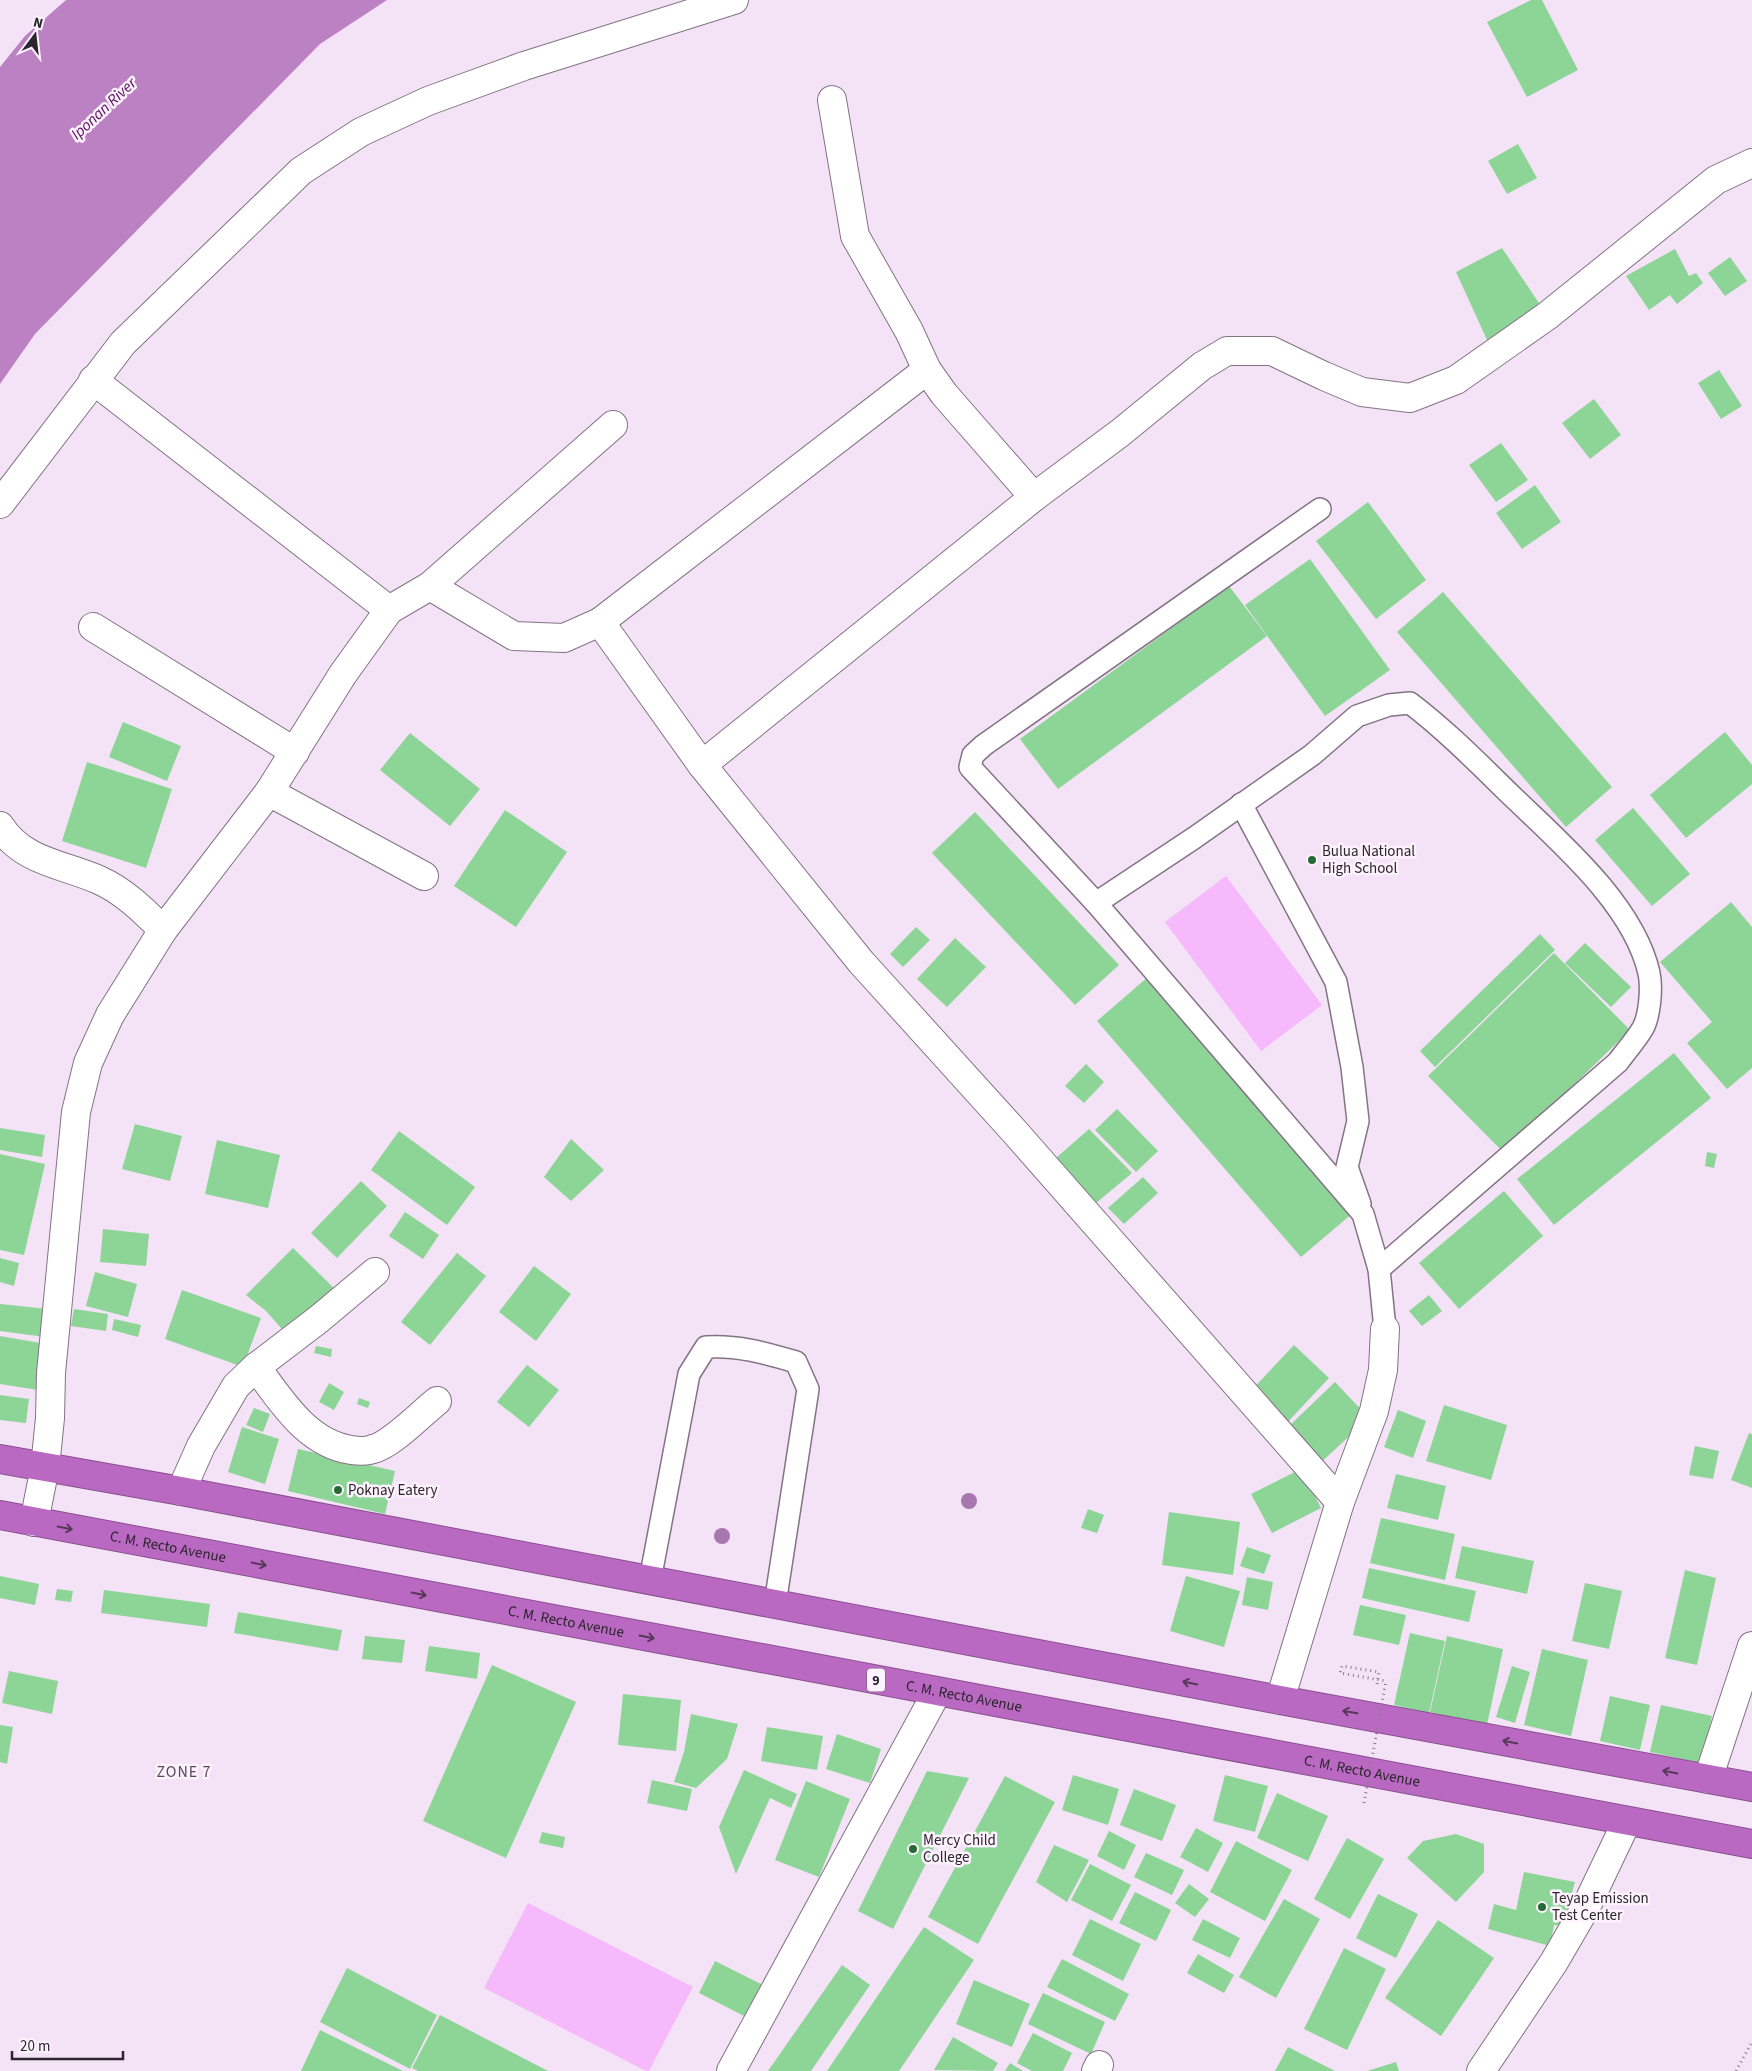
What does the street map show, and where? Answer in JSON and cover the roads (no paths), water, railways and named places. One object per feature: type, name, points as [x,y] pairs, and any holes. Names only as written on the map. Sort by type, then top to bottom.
[{"type":"highway","points":[[0,1459],[181,1491],[1280,1700],[1752,1786]]},
{"type":"highway","name":"C. M. Recto Avenue","points":[[0,1515],[1752,1844]]},
{"type":"street","points":[[0,504],[93,380],[124,343],[301,172],[361,132],[428,101],[524,66],[734,0]]},
{"type":"street","points":[[832,100],[854,236],[909,331],[927,370],[944,394],[1034,497]]},
{"type":"street","points":[[702,765],[1034,497],[1120,433],[1202,366],[1227,351],[1272,350],[1324,376],[1362,392],[1410,398],[1456,380],[1548,316],[1716,180],[1752,163]]},
{"type":"street","points":[[430,586],[514,636],[564,638],[600,622],[927,370]]},
{"type":"street","points":[[93,380],[389,610]]},
{"type":"street","points":[[34,1522],[45,1467],[50,1418],[51,1373],[76,1112],[88,1063],[110,1015],[162,930],[269,792],[343,674],[389,610],[430,586],[613,425]]},
{"type":"street","points":[[600,622],[702,765],[861,962],[1014,1132],[1340,1502]]},
{"type":"street","points":[[93,627],[295,752]]},
{"type":"street","points":[[269,792],[424,876]]},
{"type":"street","points":[[0,826],[23,851],[101,880],[137,903],[162,930]]},
{"type":"street","points":[[181,1491],[201,1446],[236,1386],[256,1367],[320,1319],[375,1272]]},
{"type":"street","points":[[1280,1700],[1340,1502],[1374,1410],[1383,1370],[1385,1329]]},
{"type":"street","points":[[256,1367],[288,1410],[305,1429],[337,1448],[361,1451],[374,1449],[387,1443],[437,1401]]},
{"type":"street","points":[[1708,1779],[1752,1646]]},
{"type":"street","points":[[731,2071],[937,1692]]},
{"type":"street","points":[[1481,2071],[1554,1962],[1586,1907],[1628,1821]]},
{"type":"lane","points":[[1320,509],[984,745],[974,756],[970,767],[1096,903],[1363,1214]]},
{"type":"lane","points":[[1096,903],[1312,755],[1357,716],[1389,705],[1410,703],[1442,728],[1556,839],[1614,901],[1637,937],[1649,973],[1650,997],[1643,1028],[1618,1062],[1379,1269]]},
{"type":"lane","points":[[1241,804],[1336,982],[1352,1067],[1358,1121],[1347,1167],[1379,1269],[1385,1329]]},
{"type":"lane","points":[[650,1580],[689,1374],[706,1347],[728,1345],[796,1362],[808,1389],[775,1604]]},
{"type":"water","name":"Iponan River","points":[[66,0],[387,0],[320,44],[35,334],[0,384],[0,67],[25,36]]},
{"type":"place","name":"Bulua National High School","points":[[1312,860]]},
{"type":"place","name":"Poknay Eatery","points":[[338,1490]]},
{"type":"place","name":"Mercy Child College","points":[[913,1849]]},
{"type":"place","name":"Teyap Emission Test Center","points":[[1542,1907]]},
{"type":"district","name":"ZONE 7","points":[[184,1771]]}]
